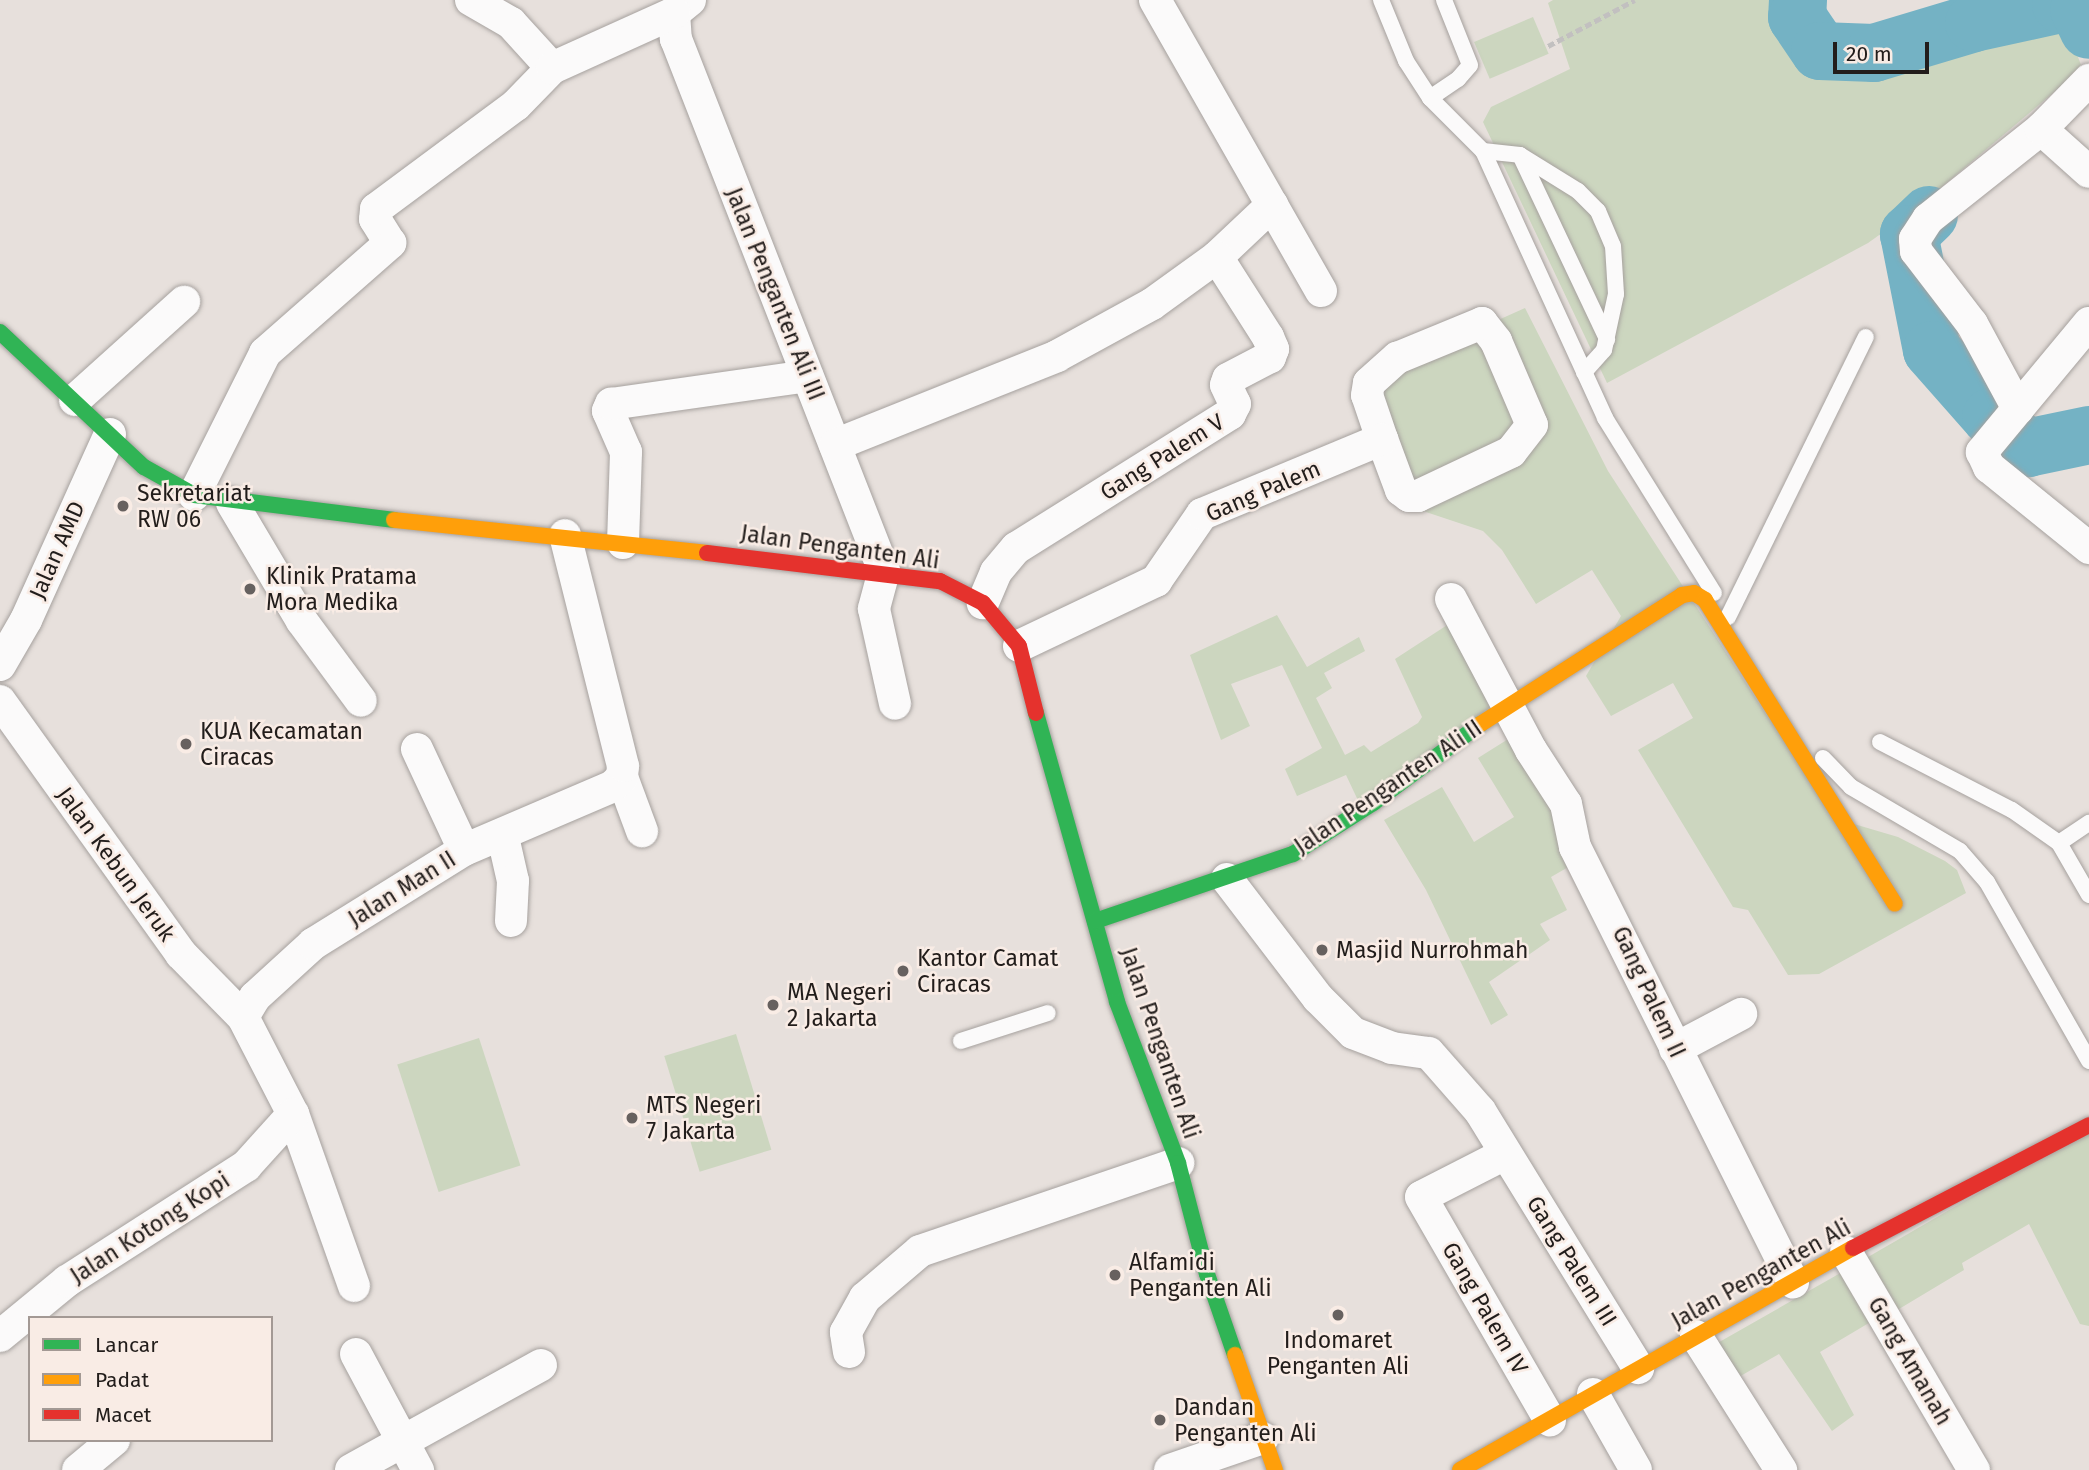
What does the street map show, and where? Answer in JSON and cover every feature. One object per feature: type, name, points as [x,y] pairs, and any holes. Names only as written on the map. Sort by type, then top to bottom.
[{"type":"street","points":[[471,0],[511,23],[552,68]]},
{"type":"street","points":[[1155,0],[1321,291]]},
{"type":"street","name":"Jalan Penganten Ali III","points":[[194,495],[265,353],[390,243],[375,219],[376,209],[516,105],[552,68],[682,7]]},
{"type":"street","name":"Jalan Penganten Ali III","points":[[682,7],[676,39],[884,571]]},
{"type":"street","points":[[2009,419],[1972,324],[1916,251],[1914,239],[1928,219],[2041,130],[2089,80]]},
{"type":"street","points":[[2041,130],[2089,172]]},
{"type":"street","points":[[835,445],[1058,356],[1152,303],[1217,257],[1272,205]]},
{"type":"street","name":"Gang Palem V","points":[[983,603],[1000,566],[1016,548],[1230,414],[1235,404],[1226,385],[1228,379],[1270,357],[1273,349],[1268,337],[1217,257]]},
{"type":"street","points":[[75,400],[184,302]]},
{"type":"street","points":[[1482,323],[1489,330],[1532,425],[1525,439],[1510,452],[1418,496],[1401,490],[1382,439],[1367,395],[1377,372],[1397,358],[1482,323]]},
{"type":"street","points":[[2089,323],[1982,452],[1982,461],[2089,548]]},
{"type":"street","name":"Jalan Penganten Ali","points":[[0,332],[162,481],[194,495],[232,503],[565,535],[884,571],[940,582],[983,603],[1019,646],[1068,840],[1096,921],[1117,1002],[1178,1163],[1206,1274],[1275,1470]]},
{"type":"street","points":[[623,543],[626,452],[608,411],[611,404],[807,376]]},
{"type":"street","name":"Jalan AMD","points":[[0,665],[26,620],[110,434]]},
{"type":"street","name":"Gang Palem","points":[[1019,646],[1156,581],[1202,514],[1382,439]]},
{"type":"street","points":[[232,503],[302,621],[361,701]]},
{"type":"street","points":[[565,535],[624,766],[622,777],[642,831]]},
{"type":"street","points":[[884,571],[874,609],[895,704]]},
{"type":"street","name":"Jalan Penganten Ali II","points":[[1096,921],[1227,879],[1293,854],[1373,803],[1507,705],[1682,595],[1694,593],[1705,600],[1895,904]]},
{"type":"street","name":"Gang Palem II","points":[[1451,599],[1507,705],[1566,804],[1574,846],[1605,899],[1675,1049],[1793,1282]]},
{"type":"street","name":"Jalan Kebun Jeruk","points":[[0,701],[181,954],[243,1017]]},
{"type":"street","points":[[417,749],[464,850]]},
{"type":"street","name":"Jalan Man II","points":[[243,1017],[255,998],[313,944],[464,850],[503,836],[613,786],[622,777]]},
{"type":"street","points":[[503,836],[513,881],[511,921]]},
{"type":"street","points":[[1227,879],[1318,998],[1353,1033],[1392,1048],[1429,1053],[1480,1111],[1505,1154]]},
{"type":"street","points":[[1675,1049],[1741,1014]]},
{"type":"street","points":[[243,1017],[293,1114],[354,1286]]},
{"type":"street","name":"Jalan Kotong Kopi","points":[[0,1336],[66,1281],[246,1166],[293,1114]]},
{"type":"street","name":"Jalan Penganten Ali","points":[[1470,1468],[1638,1368],[1846,1252],[2087,1131]]},
{"type":"street","name":"Gang Palem IV","points":[[1505,1154],[1421,1197],[1550,1420]]},
{"type":"street","name":"Gang Palem III","points":[[1505,1154],[1638,1368]]},
{"type":"street","points":[[849,1352],[846,1332],[865,1298],[920,1251],[1178,1163]]},
{"type":"street","name":"Gang Amanah","points":[[1846,1252],[1974,1470]]},
{"type":"street","points":[[1696,1336],[1781,1470]]},
{"type":"street","points":[[356,1354],[401,1444],[418,1470]]},
{"type":"street","points":[[351,1470],[541,1364]]},
{"type":"street","points":[[1593,1394],[1636,1470]]},
{"type":"street","points":[[1170,1470],[1263,1438]]},
{"type":"street","points":[[78,1470],[112,1442]]},
{"type":"lane","points":[[1381,0],[1406,61],[1430,98],[1483,151],[1605,418],[1728,617],[1835,772],[1875,803],[1960,851],[1987,882],[2089,1060]]},
{"type":"lane","points":[[1430,98],[1458,79],[1470,65],[1444,0]]},
{"type":"lane","points":[[1483,151],[1520,155],[1578,191],[1598,211],[1613,246],[1616,269],[1607,339],[1596,363],[1584,372]]},
{"type":"lane","points":[[1520,155],[1607,339]]},
{"type":"lane","points":[[1728,617],[1866,337]]},
{"type":"lane","points":[[1880,742],[2012,810],[2059,844],[2089,895]]},
{"type":"lane","points":[[2059,844],[2089,823]]},
{"type":"lane","points":[[961,1041],[1048,1013]]},
{"type":"path","points":[[1548,46],[1635,0]]},
{"type":"green space","points":[[1553,0],[1776,0],[1806,60],[1876,75],[2053,22],[2072,41],[2081,65],[2073,76],[1917,208],[1868,243],[1607,383],[1483,122],[1491,107],[1570,69],[1548,3]]},
{"type":"green space","points":[[1533,17],[1549,54],[1490,79],[1474,42]]},
{"type":"green space","points":[[1525,308],[1608,471],[1768,717],[1854,824],[1898,837],[1945,861],[1957,870],[1966,893],[1819,974],[1788,975],[1748,910],[1733,907],[1638,750],[1693,718],[1673,683],[1611,716],[1586,676],[1621,616],[1592,570],[1536,604],[1502,550],[1483,531],[1417,509],[1360,382]]},
{"type":"green space","points":[[1277,615],[1307,667],[1359,637],[1365,651],[1324,673],[1332,688],[1316,698],[1345,755],[1364,745],[1371,752],[1418,723],[1422,717],[1395,659],[1458,618],[1490,707],[1363,811],[1346,775],[1297,796],[1285,769],[1322,748],[1282,665],[1231,684],[1250,726],[1221,740],[1190,655]]},
{"type":"green space","points":[[1513,736],[1562,802],[1577,862],[1551,877],[1567,910],[1540,924],[1550,940],[1489,982],[1508,1015],[1491,1025],[1426,890],[1384,820],[1442,787],[1474,842],[1514,817],[1478,758]]},
{"type":"green space","points":[[736,1034],[771,1150],[700,1172],[664,1056]]},
{"type":"green space","points":[[479,1038],[520,1165],[439,1192],[397,1065]]},
{"type":"green space","points":[[2089,1129],[2089,1326],[2080,1324],[2029,1224],[1962,1263],[1964,1270],[1889,1315],[1856,1264]]},
{"type":"green space","points":[[1851,1267],[1879,1317],[1820,1352],[1854,1415],[1832,1431],[1779,1354],[1730,1382],[1707,1349]]},
{"type":"waterway","points":[[1798,0],[1797,17],[1820,51],[1874,53],[1974,23],[2061,4],[2079,9],[2089,30]]},
{"type":"waterway","points":[[1929,215],[1909,234],[1932,350],[1991,417],[2027,448],[2089,435]]},
{"type":"traffic: fast","points":[[0,332],[144,467],[194,495],[394,520]]},
{"type":"traffic: fast","points":[[1036,713],[1117,1002],[1178,1163],[1207,1274],[1235,1355]]},
{"type":"traffic: fast","points":[[1095,921],[1293,854],[1373,803],[1479,725]]},
{"type":"traffic: slow","points":[[394,520],[707,553]]},
{"type":"traffic: slow","points":[[1479,725],[1682,595],[1694,593],[1705,600],[1895,904]]},
{"type":"traffic: slow","points":[[1460,1470],[1853,1248]]},
{"type":"traffic: slow","points":[[1235,1355],[1275,1470]]},
{"type":"traffic: jam","points":[[707,553],[940,581],[983,603],[1019,646],[1036,713]]},
{"type":"traffic: jam","points":[[1853,1248],[2089,1125]]},
{"type":"place","name":"Sekretariat RW 06","points":[[123,506]]},
{"type":"place","name":"Klinik Pratama Mora Medika","points":[[250,589]]},
{"type":"place","name":"KUA Kecamatan Ciracas","points":[[186,744]]},
{"type":"place","name":"Masjid Nurrohmah","points":[[1322,950]]},
{"type":"place","name":"Kantor Camat Ciracas","points":[[903,971]]},
{"type":"place","name":"MA Negeri 2 Jakarta","points":[[773,1005]]},
{"type":"place","name":"MTS Negeri 7 Jakarta","points":[[632,1118]]},
{"type":"place","name":"Alfamidi Penganten Ali","points":[[1115,1275]]},
{"type":"place","name":"Indomaret Penganten Ali","points":[[1338,1315]]},
{"type":"place","name":"Dandan Penganten Ali","points":[[1160,1420]]}]
